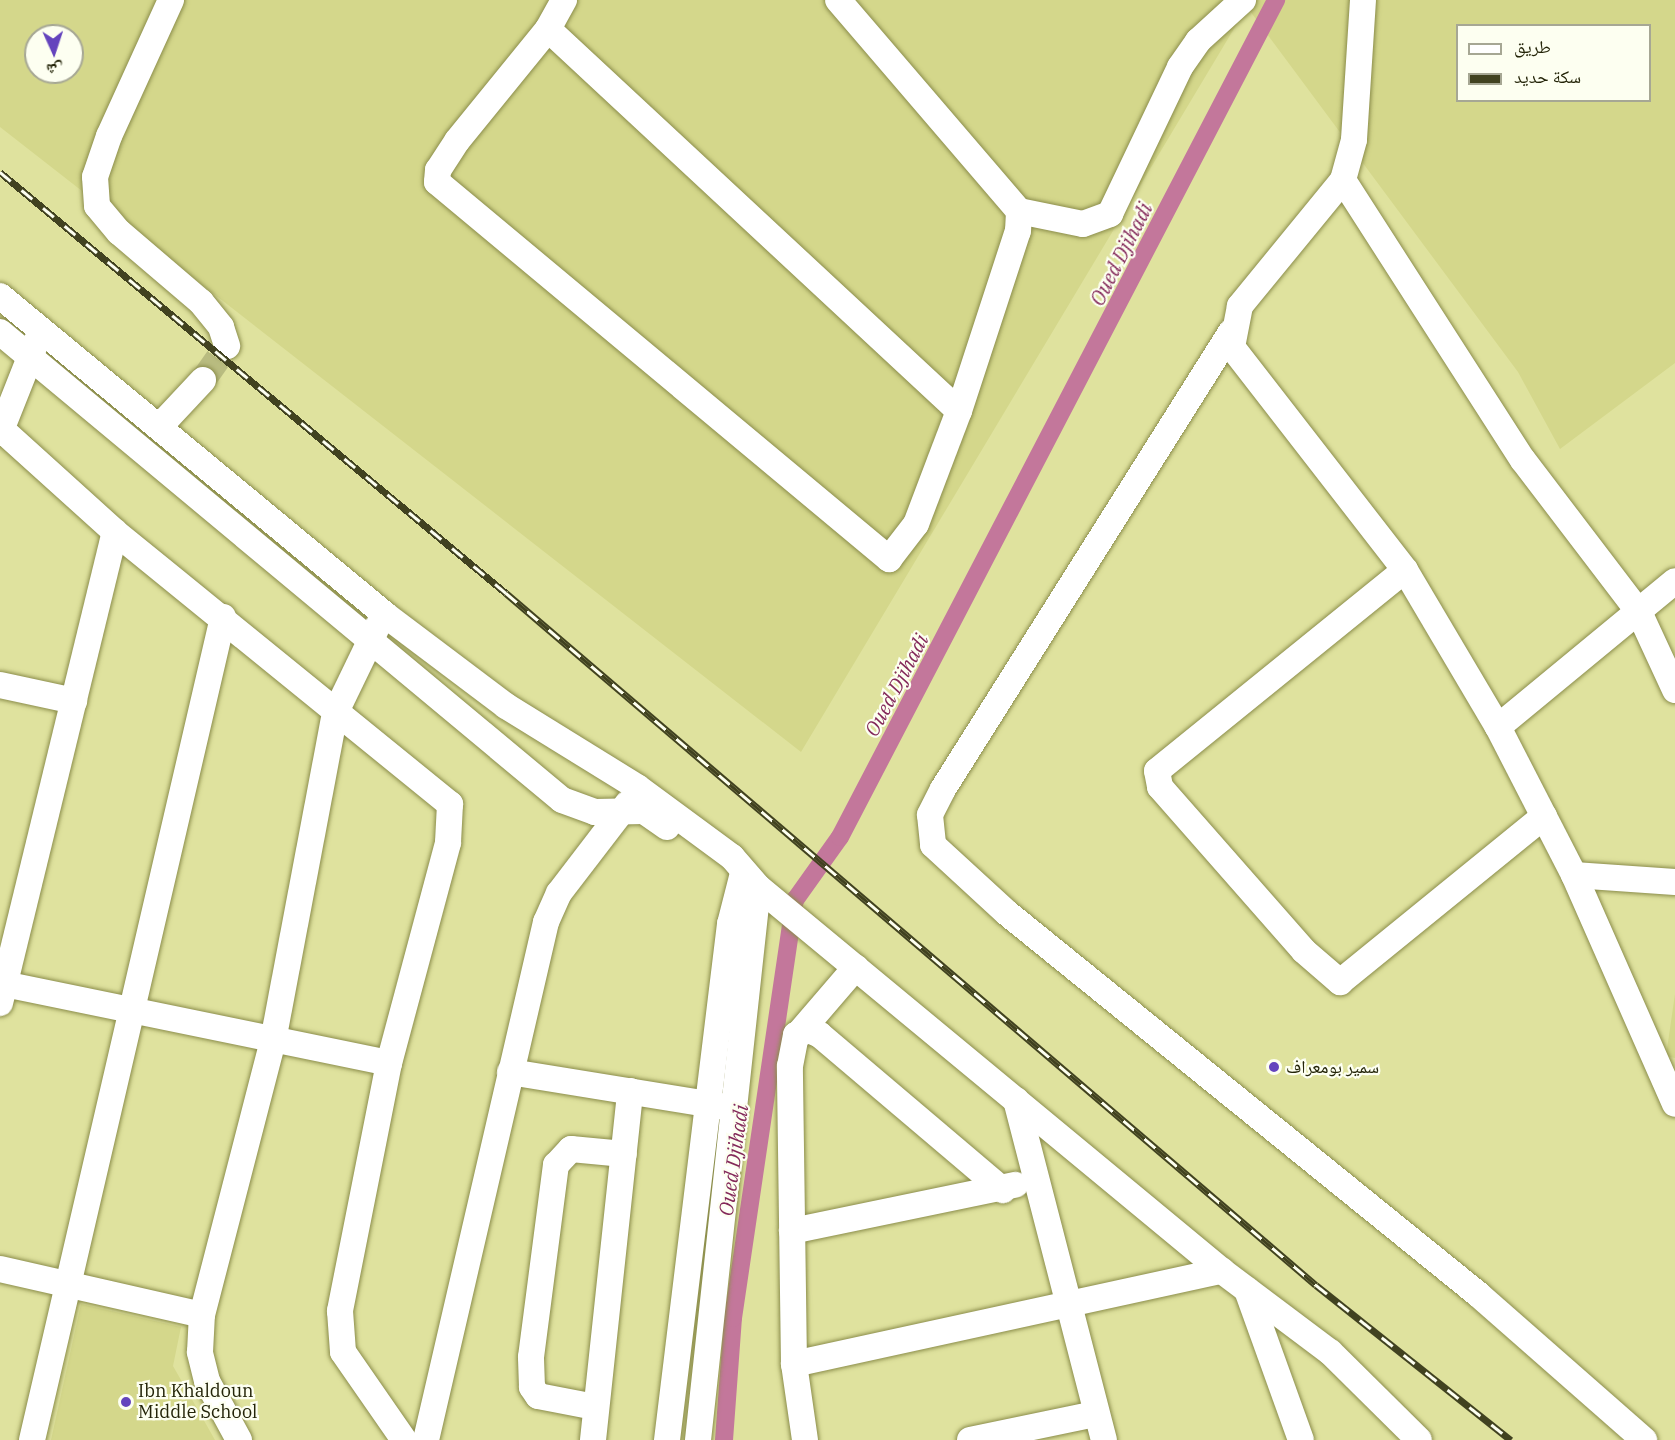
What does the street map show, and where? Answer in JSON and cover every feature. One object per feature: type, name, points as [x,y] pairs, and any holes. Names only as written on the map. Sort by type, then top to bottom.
[{"type":"street","points":[[171,0],[109,136],[95,177],[98,206],[119,232],[201,302],[221,327],[226,346]]},
{"type":"street","points":[[564,0],[548,29],[438,170],[436,179],[444,189],[889,559],[916,524],[959,411],[1018,231],[1019,211]]},
{"type":"street","points":[[849,4],[1019,211],[1083,224],[1110,214],[1180,67],[1198,41],[1243,0]]},
{"type":"street","points":[[1363,0],[1354,140],[1343,180],[1275,258],[1240,306],[1231,332],[943,789],[930,815],[933,845],[1007,913],[1479,1295],[1644,1440]]},
{"type":"street","points":[[548,29],[959,411]]},
{"type":"street","points":[[1343,180],[1523,460],[1639,612],[1675,690]]},
{"type":"street","points":[[0,296],[160,426],[384,614],[506,705],[637,788],[732,857],[758,887],[1221,1270],[1330,1352],[1419,1440]]},
{"type":"street","points":[[41,330],[0,430],[115,532],[223,617],[335,714],[436,790],[452,812],[389,1064],[346,1256],[339,1336],[351,1366],[404,1440]]},
{"type":"street","points":[[0,332],[562,800],[595,812],[623,810],[650,814],[723,868],[758,887]]},
{"type":"street","points":[[1231,332],[1232,347],[1243,365],[1405,570],[1498,727],[1575,875],[1675,1104]]},
{"type":"street","points":[[160,426],[203,381]]},
{"type":"street","points":[[115,532],[2,994],[129,1011],[389,1064]]},
{"type":"street","points":[[1405,570],[1157,771],[1160,787],[1316,964],[1340,982],[1544,816]]},
{"type":"street","points":[[1498,727],[1675,581]]},
{"type":"street","points":[[239,1440],[207,1382],[200,1352],[202,1315],[273,1041],[335,714],[369,640],[384,614]]},
{"type":"street","points":[[32,1440],[70,1284],[129,1011],[165,885],[223,617]]},
{"type":"street","points":[[0,685],[74,701]]},
{"type":"street","points":[[426,1440],[546,922],[559,893],[623,810],[637,788]]},
{"type":"street","points":[[1575,875],[1675,882]]},
{"type":"street","points":[[698,1440],[721,1106],[730,924],[758,887]]},
{"type":"street","points":[[805,1440],[794,1364],[790,1066],[801,1031],[856,967]]},
{"type":"street","points":[[801,1031],[820,1035],[882,1083],[1003,1190]]},
{"type":"street","points":[[510,1072],[721,1106]]},
{"type":"street","points":[[592,1440],[630,1091]]},
{"type":"street","points":[[1016,1100],[1032,1178],[1066,1309],[1104,1440]]},
{"type":"street","points":[[667,1440],[721,1106]]},
{"type":"street","points":[[595,1407],[537,1396],[531,1357],[556,1165],[571,1149],[624,1154]]},
{"type":"street","points":[[792,1231],[1003,1190],[1032,1178]]},
{"type":"street","points":[[0,1269],[202,1315]]},
{"type":"street","points":[[794,1364],[1066,1309],[1221,1270]]},
{"type":"street","points":[[1247,1290],[1301,1440]]},
{"type":"street","points":[[970,1440],[1096,1414]]},
{"type":"shaded area","points":[[0,0],[1675,0],[1675,363],[1560,449],[1518,372],[1247,7],[801,752],[0,127]]},
{"type":"shaded area","points":[[1675,994],[1675,1058],[1666,1056]]},
{"type":"shaded area","name":"Ibn Khaldoun Middle School","points":[[81,1304],[181,1327],[173,1366],[215,1440],[51,1440]]},
{"type":"waterway","name":"Oued Djihadi","points":[[724,1440],[733,1318],[795,900],[840,837],[1276,0]]},
{"type":"tunnel","points":[[203,380],[227,346]]},
{"type":"railway","points":[[0,172],[506,593],[1316,1285],[1511,1440]]},
{"type":"place","name":"سمير بومعراف","points":[[1274,1067]]},
{"type":"place","name":"Ibn Khaldoun Middle School","points":[[126,1402]]}]
